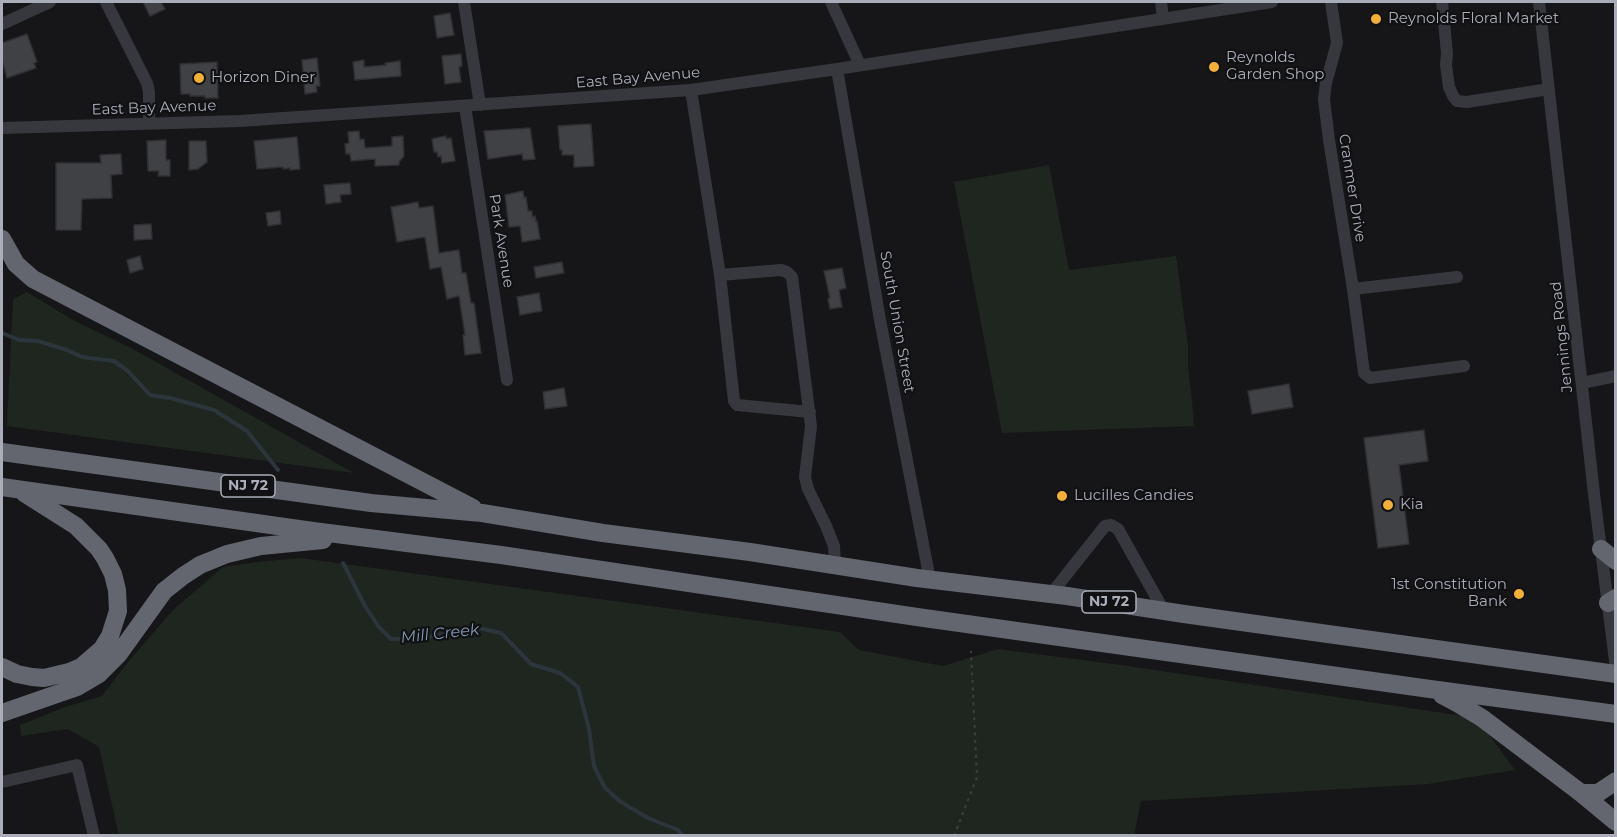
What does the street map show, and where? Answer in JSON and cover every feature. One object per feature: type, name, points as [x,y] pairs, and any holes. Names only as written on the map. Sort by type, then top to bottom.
[{"type":"highway","points":[[2,239],[16,264],[33,279],[482,513]]},
{"type":"highway","name":"NJ 72","points":[[8,453],[371,503],[482,513],[603,534],[750,552],[930,580],[1051,594],[1616,674]]},
{"type":"highway","name":"NJ 72","points":[[8,488],[501,555],[917,617],[1616,714]]},
{"type":"highway","points":[[2,667],[17,674],[44,678],[75,670],[102,649],[110,636],[118,611],[117,590],[113,574],[99,549],[76,526],[8,488]]},
{"type":"highway","points":[[2,713],[77,687],[99,674],[118,655],[164,591],[200,565],[227,554],[261,546],[357,536]]},
{"type":"highway","points":[[1430,689],[1482,718],[1616,822]]},
{"type":"highway","points":[[1581,793],[1598,793],[1616,781]]},
{"type":"street","points":[[2,24],[50,2]]},
{"type":"street","points":[[106,2],[147,83],[149,123]]},
{"type":"street","points":[[464,2],[480,105]]},
{"type":"street","points":[[831,2],[860,65]]},
{"type":"street","points":[[1161,2],[1163,18]]},
{"type":"street","name":"East Bay Avenue","points":[[2,128],[240,121],[690,90],[1272,2]]},
{"type":"street","name":"Cranmer Drive","points":[[1331,2],[1337,43],[1324,99],[1364,373],[1370,378],[1464,366]]},
{"type":"street","points":[[1442,2],[1446,65],[1453,96],[1457,101],[1467,102],[1549,89]]},
{"type":"street","name":"Jennings Road","points":[[1539,2],[1582,383],[1608,555],[1616,669]]},
{"type":"street","name":"South Union Street","points":[[837,69],[880,320],[930,580]]},
{"type":"street","points":[[690,90],[720,275],[734,401],[737,405],[810,412]]},
{"type":"street","name":"Park Avenue","points":[[465,106],[507,380]]},
{"type":"street","points":[[720,275],[781,270],[792,277],[811,426],[805,477],[808,489],[834,546],[835,565]]},
{"type":"street","points":[[1353,289],[1457,277]]},
{"type":"street","points":[[1582,383],[1616,376]]},
{"type":"street","points":[[1051,594],[1105,526],[1111,525],[1118,529],[1164,611]]},
{"type":"street","points":[[2,782],[77,765],[93,834]]},
{"type":"path","points":[[954,836],[977,777],[971,651]]},
{"type":"shaded area","points":[[1049,165],[1069,270],[1176,256],[1188,346],[1194,426],[1002,433],[954,182]]},
{"type":"shaded area","points":[[27,292],[73,320],[133,349],[354,473],[7,426],[13,299]]},
{"type":"shaded area","points":[[301,558],[840,632],[859,650],[943,666],[998,649],[1477,718],[1515,770],[1428,784],[1141,801],[1134,836],[119,836],[99,747],[68,729],[21,736],[20,725],[65,707],[102,696],[173,610],[223,567]]},
{"type":"building","points":[[143,2],[161,2],[165,9],[150,16]]},
{"type":"building","points":[[450,13],[454,35],[437,38],[434,16]]},
{"type":"building","points":[[27,34],[37,62],[34,63],[36,68],[7,78],[2,60],[2,43]]},
{"type":"building","points":[[461,54],[462,66],[459,67],[461,82],[445,84],[442,56]]},
{"type":"building","points":[[317,58],[320,86],[316,86],[317,92],[305,94],[302,60]]},
{"type":"building","points":[[364,60],[364,67],[400,61],[401,76],[355,80],[353,62]]},
{"type":"building","name":"Horizon Diner","points":[[217,62],[218,98],[181,94],[180,64]]},
{"type":"building","points":[[591,124],[594,166],[574,167],[574,155],[562,155],[562,150],[560,150],[558,126]]},
{"type":"building","points":[[530,128],[535,159],[523,160],[522,154],[488,159],[484,131]]},
{"type":"building","points":[[359,131],[360,140],[364,139],[365,148],[392,146],[392,137],[403,136],[404,156],[399,165],[375,166],[375,159],[351,161],[350,154],[346,154],[345,144],[349,143],[348,132]]},
{"type":"building","points":[[446,136],[446,139],[451,138],[455,161],[442,163],[441,156],[438,157],[437,152],[434,152],[432,139]]},
{"type":"building","points":[[297,137],[300,169],[290,170],[290,168],[283,169],[283,167],[257,169],[254,141]]},
{"type":"building","points":[[166,140],[166,160],[170,160],[170,176],[158,176],[159,171],[148,171],[147,141]]},
{"type":"building","points":[[189,141],[206,141],[207,162],[198,169],[189,170]]},
{"type":"building","points":[[121,154],[122,174],[111,175],[112,198],[82,199],[81,230],[56,230],[56,163],[101,163],[100,155]]},
{"type":"building","points":[[350,183],[351,194],[340,195],[341,202],[326,204],[324,185]]},
{"type":"building","points":[[523,191],[528,211],[532,211],[532,217],[535,216],[537,221],[540,239],[522,242],[520,226],[509,227],[505,195]]},
{"type":"building","points":[[418,202],[419,208],[433,206],[439,253],[459,250],[462,273],[466,273],[471,303],[474,303],[481,353],[465,355],[463,335],[465,335],[459,296],[447,299],[441,267],[430,269],[425,237],[397,242],[391,207]]},
{"type":"building","points":[[280,211],[281,224],[268,226],[266,213]]},
{"type":"building","points":[[151,224],[152,239],[134,240],[134,225]]},
{"type":"building","points":[[140,256],[143,269],[130,273],[127,260]]},
{"type":"building","points":[[562,262],[564,273],[536,278],[534,267]]},
{"type":"building","points":[[842,268],[846,288],[839,290],[842,307],[830,309],[824,271]]},
{"type":"building","points":[[539,293],[542,311],[520,315],[517,297]]},
{"type":"building","points":[[1289,384],[1293,407],[1252,414],[1248,391]]},
{"type":"building","points":[[564,388],[567,406],[545,409],[543,392]]},
{"type":"building","name":"Kia","points":[[1424,430],[1428,461],[1399,465],[1409,544],[1378,548],[1364,438]]},
{"type":"waterway","name":"Mill Creek","points":[[2,333],[19,340],[38,341],[82,357],[114,361],[128,371],[150,395],[214,410],[247,431],[278,470]]},
{"type":"waterway","name":"Mill Creek","points":[[343,563],[365,606],[379,627],[391,639],[422,638],[479,628],[501,633],[531,664],[560,673],[578,687],[589,729],[594,766],[605,788],[621,802],[648,818],[678,830],[683,836]]},
{"type":"place","name":"Reynolds Floral Market","points":[[1376,19]]},
{"type":"place","name":"Reynolds Garden Shop","points":[[1214,67]]},
{"type":"place","name":"Horizon Diner","points":[[199,78]]},
{"type":"place","name":"Lucilles Candies","points":[[1062,496]]},
{"type":"place","name":"Kia","points":[[1388,505]]},
{"type":"place","name":"1st Constitution Bank","points":[[1519,594]]}]
